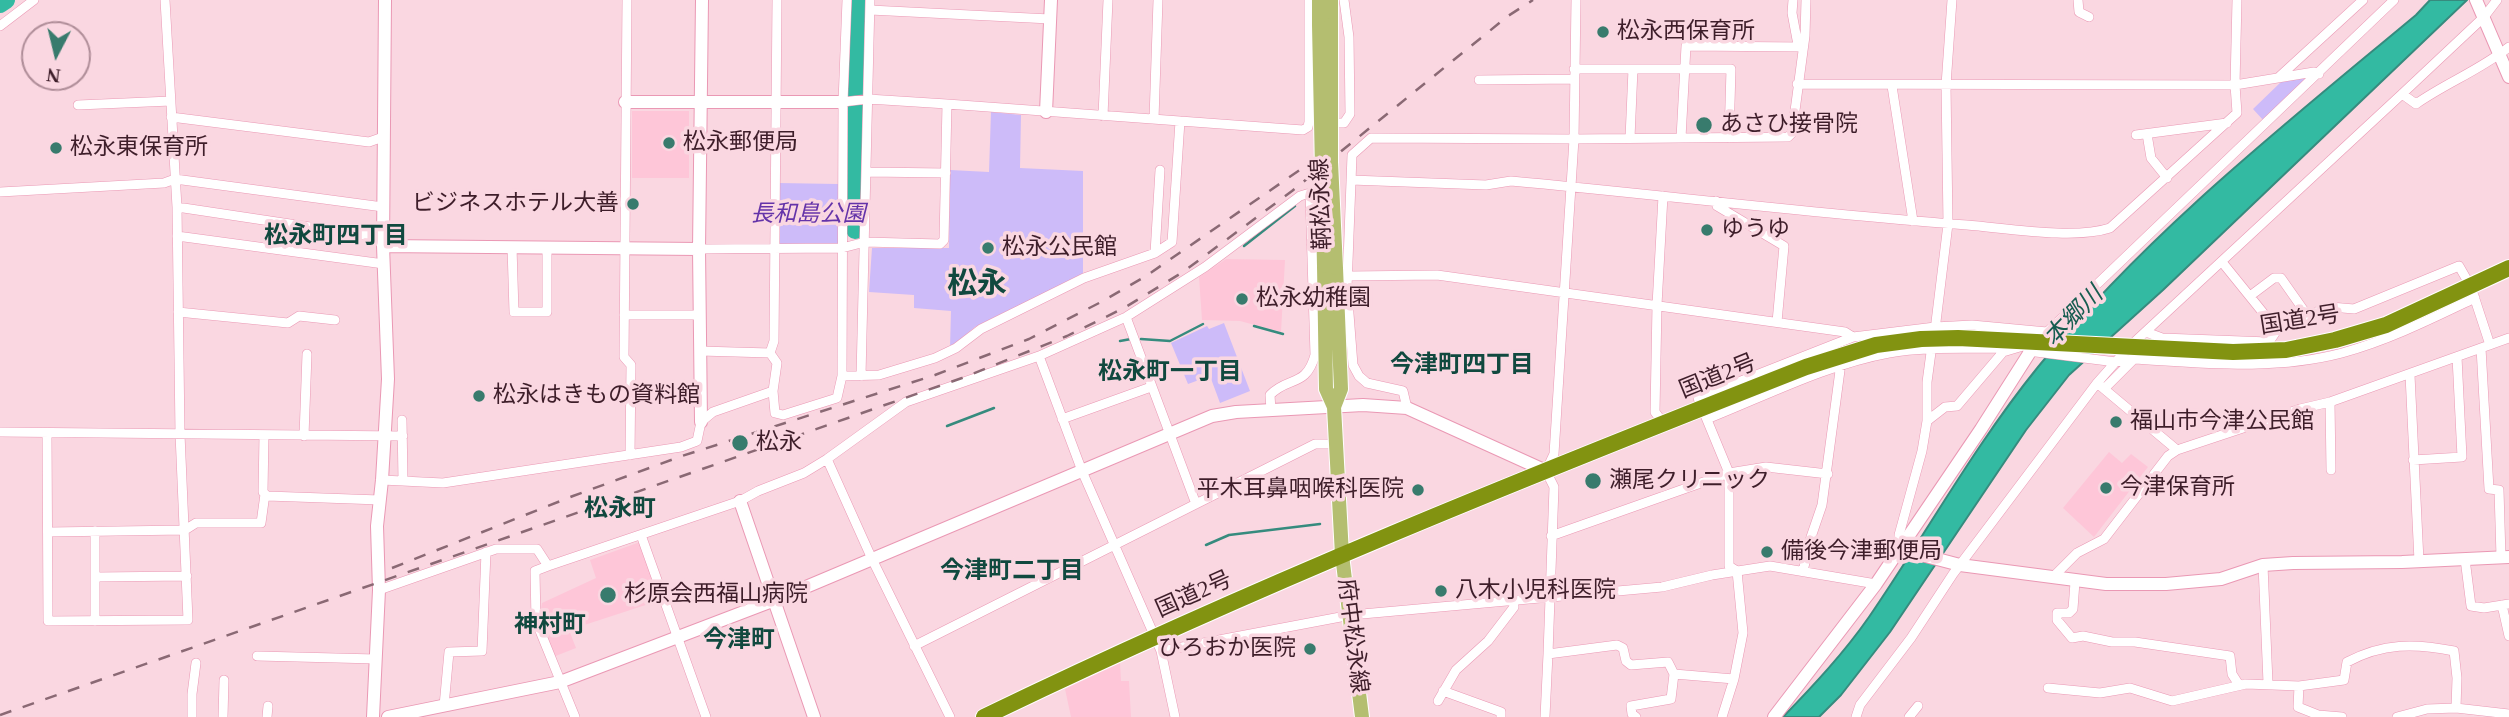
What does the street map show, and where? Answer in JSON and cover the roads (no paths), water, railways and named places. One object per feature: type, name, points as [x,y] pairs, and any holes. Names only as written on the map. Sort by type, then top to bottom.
[{"type":"highway","name":"国道2号","points":[[984,717],[1158,644],[1178,626],[1342,555],[1663,424],[1704,414],[1806,367],[1876,345],[1921,339],[1958,338],[2040,342],[2131,353],[2286,350],[2335,341],[2386,325],[2473,292],[2509,268]]},
{"type":"main road","name":"鞆松永線","points":[[1319,0],[1325,25],[1331,162],[1330,267],[1340,389],[1334,407],[1342,555]]},
{"type":"main road","name":"鞆松永線","points":[[1325,25],[1331,0]]},
{"type":"main road","name":"府中松永線","points":[[1342,555],[1362,717]]},
{"type":"street","points":[[0,26],[34,0]]},
{"type":"street","points":[[47,433],[48,621],[188,620],[180,434],[177,207],[165,0]]},
{"type":"street","points":[[373,717],[379,590],[377,526],[387,379],[383,242],[385,0]]},
{"type":"street","points":[[627,0],[624,357],[631,365],[630,454]]},
{"type":"street","points":[[382,480],[443,483],[681,447],[697,441],[701,422],[699,249],[702,0]]},
{"type":"street","points":[[770,352],[774,341],[777,0]]},
{"type":"street","points":[[770,352],[777,363],[773,391],[775,412],[783,415],[837,398],[842,376],[843,102],[847,0]]},
{"type":"street","points":[[1046,112],[1051,0]]},
{"type":"street","points":[[1103,116],[1108,0]]},
{"type":"street","points":[[1154,119],[1158,0]]},
{"type":"street","points":[[625,102],[843,102],[868,99],[1303,130],[1308,127],[1309,122],[1309,0]]},
{"type":"street","points":[[1309,122],[1344,123],[1350,114],[1349,37],[1344,0]]},
{"type":"street","points":[[1546,471],[1554,454],[1572,187],[1576,0]]},
{"type":"street","points":[[1793,0],[1792,13],[1800,46]]},
{"type":"street","points":[[1407,408],[1403,391],[1367,383],[1353,365],[1347,288],[1352,155],[1371,138],[1788,137],[1792,133],[1806,0]]},
{"type":"street","points":[[1935,328],[1948,224],[1946,85],[1952,0]]},
{"type":"street","points":[[2078,0],[2079,12],[2089,17]]},
{"type":"street","points":[[1351,180],[1486,185],[1511,181],[1913,221],[2096,233],[2110,228],[2237,113],[2237,0]]},
{"type":"street","points":[[2277,78],[2362,0]]},
{"type":"street","points":[[1904,535],[2040,342],[2319,74],[2355,46],[2394,0]]},
{"type":"street","points":[[1859,716],[1860,705],[1911,638],[1956,564],[2146,332],[2402,94],[2480,10],[2497,0]]},
{"type":"street","points":[[861,376],[870,5],[1050,19]]},
{"type":"street","points":[[2480,10],[2504,50],[2509,77]]},
{"type":"street","points":[[1681,138],[1686,46],[1800,46]]},
{"type":"street","points":[[2402,94],[2416,104],[2441,86],[2467,76],[2504,50]]},
{"type":"street","points":[[1630,138],[1633,69]]},
{"type":"street","points":[[1479,80],[1633,69],[1731,69],[1728,138]]},
{"type":"street","points":[[1797,84],[2235,85],[2314,72],[2319,74]]},
{"type":"street","points":[[1892,86],[1913,221]]},
{"type":"street","points":[[78,105],[171,101]]},
{"type":"street","points":[[177,207],[383,242],[512,247],[775,250],[842,248],[866,242],[940,243],[944,240],[947,104]]},
{"type":"street","points":[[171,117],[369,142],[383,137]]},
{"type":"street","points":[[842,376],[888,373],[935,358],[956,348],[981,329],[1084,278],[1154,253],[1172,242],[1180,121]]},
{"type":"street","points":[[2136,135],[2227,123]]},
{"type":"street","points":[[2147,134],[2151,158],[2167,177]]},
{"type":"street","points":[[1154,253],[1160,170]]},
{"type":"street","points":[[867,172],[946,173]]},
{"type":"street","points":[[0,192],[164,183],[175,179],[383,207]]},
{"type":"street","points":[[575,717],[536,621],[535,571],[740,501],[804,473],[906,402],[1039,356],[1126,317],[1205,267],[1300,196],[1310,193],[1350,194]]},
{"type":"street","points":[[1270,410],[1270,395],[1310,371],[1315,355],[1310,193]]},
{"type":"street","points":[[1663,196],[1655,412],[1663,424]]},
{"type":"street","points":[[1716,201],[1717,206],[1784,246],[1777,322]]},
{"type":"street","points":[[177,236],[384,264]]},
{"type":"street","points":[[512,247],[514,312],[547,312],[547,247]]},
{"type":"street","points":[[2222,262],[2277,330]]},
{"type":"street","points":[[1899,549],[1956,564],[2075,582],[2106,584],[2166,584],[2221,579],[2263,565],[2505,557],[2499,490],[2489,489],[2485,346],[2473,292],[2459,266],[2354,309],[2331,307],[2307,315],[2277,330],[2269,342],[2162,338],[2146,332]]},
{"type":"street","points":[[1349,275],[1437,275],[1777,322],[1846,339]]},
{"type":"street","points":[[2250,296],[2274,278],[2281,278],[2307,315]]},
{"type":"street","points":[[178,312],[288,323],[299,316],[335,320]]},
{"type":"street","points":[[624,315],[700,315]]},
{"type":"street","points":[[1126,317],[1196,503]]},
{"type":"street","points":[[1737,571],[1729,566],[1729,473],[1698,398],[1846,339],[1935,328],[1972,325],[2116,362]]},
{"type":"street","points":[[2054,578],[2077,553],[2104,539],[2168,456],[2176,450],[2300,409],[2330,402],[2509,338]]},
{"type":"street","points":[[1927,421],[1945,407],[1957,405],[2003,352],[2040,342]]},
{"type":"street","points":[[1704,414],[1841,364],[1889,353],[1932,347],[2015,348]]},
{"type":"street","points":[[1774,717],[1876,584],[1899,549],[1927,421],[1927,382],[1932,347]]},
{"type":"street","points":[[700,351],[770,352]]},
{"type":"street","points":[[2101,386],[2116,362],[2131,353]]},
{"type":"street","points":[[304,436],[307,354]]},
{"type":"street","points":[[1039,356],[1082,471],[1158,644],[1175,717]]},
{"type":"street","points":[[2413,460],[2462,457],[2457,357]]},
{"type":"street","points":[[1803,571],[1828,474],[1841,364]]},
{"type":"street","points":[[2410,375],[2419,561]]},
{"type":"street","points":[[2101,386],[2176,450]]},
{"type":"street","points":[[1062,419],[1151,387]]},
{"type":"street","points":[[701,422],[713,412],[773,391]]},
{"type":"street","points":[[2330,402],[2330,470]]},
{"type":"street","points":[[388,717],[560,682],[775,600],[1212,416],[1236,412],[1382,406],[1407,408],[1546,471],[1554,487],[1545,717]]},
{"type":"street","points":[[402,420],[403,481]]},
{"type":"street","points":[[0,432],[402,436]]},
{"type":"street","points":[[49,532],[185,530],[196,523],[261,523],[265,494],[264,435]]},
{"type":"street","points":[[914,646],[1315,444],[1336,444]]},
{"type":"street","points":[[827,459],[872,559],[950,717]]},
{"type":"street","points":[[1551,536],[1729,473],[1766,467],[1828,474]]},
{"type":"street","points":[[265,494],[380,500]]},
{"type":"street","points":[[740,501],[814,717]]},
{"type":"street","points":[[95,531],[95,621]]},
{"type":"street","points":[[641,535],[706,717]]},
{"type":"street","points":[[379,590],[496,549],[537,549],[548,566]]},
{"type":"street","points":[[444,706],[449,652],[482,651],[486,552]]},
{"type":"street","points":[[2465,559],[2471,606],[2483,608],[2506,604],[2507,637],[2509,636]]},
{"type":"street","points":[[2263,565],[2267,683]]},
{"type":"street","points":[[1158,644],[1182,646],[1351,615],[1662,587],[1770,566],[1876,584]]},
{"type":"street","points":[[1722,717],[1734,679],[1743,633],[1737,571]]},
{"type":"street","points":[[97,577],[187,576]]},
{"type":"street","points":[[2075,582],[2073,609],[2069,613],[2057,613],[2057,620],[2071,638],[2083,636],[2230,656],[2232,674],[2239,685]]},
{"type":"street","points":[[1438,701],[1456,670],[1488,642],[1514,607],[1513,600]]},
{"type":"street","points":[[1178,626],[1182,646]]},
{"type":"street","points":[[1548,654],[1617,645],[1623,648],[1626,661],[1631,664],[1668,662],[1674,674],[1671,699],[1631,706],[1632,716]]},
{"type":"street","points":[[2048,688],[2100,693],[2130,688],[2172,701],[2239,685],[2267,683],[2299,686],[2344,680],[2347,662],[2368,651],[2408,645],[2454,651],[2456,708]]},
{"type":"street","points":[[257,656],[376,659]]},
{"type":"street","points":[[191,717],[196,663]]},
{"type":"street","points":[[1674,674],[1734,679]]},
{"type":"street","points":[[223,717],[224,680]]},
{"type":"street","points":[[2299,686],[2298,707],[2318,716],[2342,717]]},
{"type":"street","points":[[1443,691],[1501,712],[1501,717]]},
{"type":"street","points":[[267,717],[268,706]]},
{"type":"street","points":[[1909,717],[1918,706]]},
{"type":"street","points":[[2397,717],[2427,709],[2456,708],[2509,714]]},
{"type":"waterway","points":[[0,4],[6,0]]},
{"type":"waterway","points":[[855,230],[858,0]]},
{"type":"waterway","points":[[1244,246],[1295,206]]},
{"type":"waterway","points":[[1141,339],[1170,341],[1203,324]]},
{"type":"waterway","points":[[1254,326],[1283,334]]},
{"type":"waterway","points":[[1120,341],[1131,339]]},
{"type":"waterway","points":[[947,426],[994,408]]},
{"type":"waterway","points":[[1206,545],[1229,535],[1320,524]]},
{"type":"railway","points":[[0,715],[962,378],[1067,336],[1124,308],[1183,272],[1292,191],[1508,16],[1533,0]]},
{"type":"railway","points":[[392,568],[682,456],[935,375],[1029,339],[1146,276],[1320,156]]},
{"type":"place","name":"松永西保育所","points":[[1603,32]]},
{"type":"place","name":"あさひ接骨院","points":[[1704,125]]},
{"type":"place","name":"松永郵便局","points":[[669,143]]},
{"type":"place","name":"松永東保育所","points":[[56,148]]},
{"type":"place","name":"ビジネスホテル大善","points":[[633,204]]},
{"type":"place","name":"ゆうゆ","points":[[1707,230]]},
{"type":"place","name":"松永公民館","points":[[988,248]]},
{"type":"place","name":"松永幼稚園","points":[[1242,299]]},
{"type":"place","name":"松永はきもの資料館","points":[[479,396]]},
{"type":"place","name":"福山市今津公民館","points":[[2116,422]]},
{"type":"place","name":"松永","points":[[740,443]]},
{"type":"place","name":"瀬尾クリニック","points":[[1593,481]]},
{"type":"place","name":"今津保育所","points":[[2106,488]]},
{"type":"place","name":"平木耳鼻咽喉科医院","points":[[1418,490]]},
{"type":"place","name":"備後今津郵便局","points":[[1767,552]]},
{"type":"place","name":"八木小児科医院","points":[[1441,591]]},
{"type":"place","name":"杉原会西福山病院","points":[[608,595]]},
{"type":"place","name":"ひろおか医院","points":[[1310,649]]},
{"type":"district","name":"松永町四丁目","points":[[336,237]]},
{"type":"district","name":"松永","points":[[977,285]]},
{"type":"district","name":"今津町四丁目","points":[[1462,366]]},
{"type":"district","name":"松永町一丁目","points":[[1170,373]]},
{"type":"district","name":"松永町","points":[[620,510]]},
{"type":"district","name":"今津町二丁目","points":[[1012,572]]},
{"type":"district","name":"神村町","points":[[550,626]]},
{"type":"district","name":"今津町","points":[[739,641]]},
{"type":"park label","name":"長和島公園","points":[[808,215]]},
{"type":"water label","name":"本郷川","points":[[2074,317]]}]
